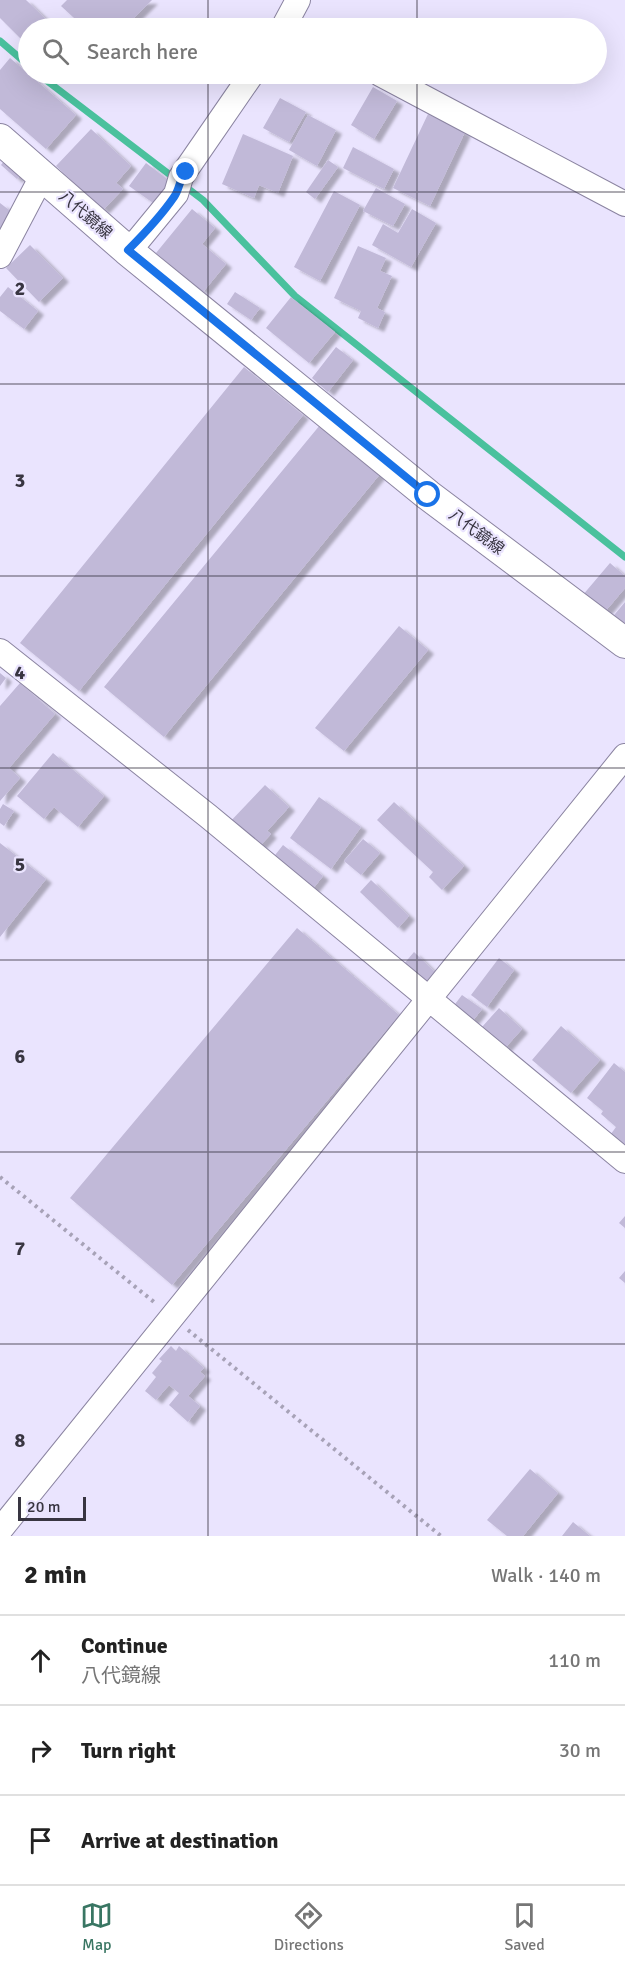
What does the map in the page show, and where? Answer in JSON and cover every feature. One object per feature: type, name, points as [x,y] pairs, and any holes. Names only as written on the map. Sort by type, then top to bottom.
[{"type":"main road","name":"八代鏡線","points":[[0,139],[128,250],[428,495],[625,643]]},
{"type":"street","points":[[291,18],[298,0]]},
{"type":"street","points":[[128,250],[179,186],[245,84]]},
{"type":"street","points":[[399,84],[625,204]]},
{"type":"street","points":[[0,256],[42,176]]},
{"type":"street","points":[[0,651],[208,816],[625,1161]]},
{"type":"street","points":[[0,1530],[625,756]]},
{"type":"path","points":[[0,1177],[441,1536]]},
{"type":"building","points":[[0,0],[26,0],[45,18],[18,18],[18,36],[0,18]]},
{"type":"building","points":[[67,0],[152,0],[134,18],[74,18],[61,6]]},
{"type":"building","points":[[10,58],[18,65],[18,84],[40,84],[76,115],[46,149],[0,109],[0,70]]},
{"type":"building","points":[[373,87],[397,101],[374,139],[351,125]]},
{"type":"building","points":[[280,98],[306,112],[289,142],[263,128]]},
{"type":"building","points":[[428,114],[465,132],[430,206],[393,188]]},
{"type":"building","points":[[308,115],[336,130],[317,166],[289,150]]},
{"type":"building","points":[[91,129],[131,166],[116,183],[123,189],[103,210],[56,166]]},
{"type":"building","points":[[243,134],[293,156],[278,193],[259,185],[254,198],[222,184]]},
{"type":"building","points":[[353,147],[394,169],[384,189],[343,168]]},
{"type":"building","points":[[8,156],[25,171],[17,179],[1,165]]},
{"type":"building","points":[[328,160],[338,167],[315,199],[306,192]]},
{"type":"building","points":[[146,163],[175,185],[159,207],[129,186]]},
{"type":"building","points":[[376,188],[405,204],[393,226],[363,211]]},
{"type":"building","points":[[334,191],[360,205],[320,281],[294,267]]},
{"type":"building","points":[[0,203],[13,213],[0,230]]},
{"type":"building","points":[[192,209],[215,228],[202,244],[226,264],[203,292],[156,253]]},
{"type":"building","points":[[412,209],[436,223],[411,267],[372,245],[383,224],[398,233]]},
{"type":"building","points":[[30,245],[63,278],[39,302],[6,268]]},
{"type":"building","points":[[358,246],[386,258],[380,271],[392,276],[377,308],[385,312],[378,328],[358,318],[361,311],[334,298]]},
{"type":"building","points":[[8,287],[38,311],[24,329],[0,311],[0,297]]},
{"type":"building","points":[[235,292],[260,308],[251,320],[227,304]]},
{"type":"building","points":[[291,297],[335,332],[309,363],[266,328]]},
{"type":"building","points":[[336,347],[353,360],[328,392],[312,378]]},
{"type":"building","points":[[244,367],[303,415],[79,691],[20,643]]},
{"type":"building","points":[[320,425],[380,474],[164,737],[104,687]]},
{"type":"building","points":[[610,563],[625,576],[625,588],[603,614],[582,596]]},
{"type":"building","points":[[625,602],[625,633],[610,620]]},
{"type":"building","points":[[399,626],[428,650],[344,751],[315,728]]},
{"type":"building","points":[[0,673],[6,678],[0,686]]},
{"type":"building","points":[[20,683],[55,714],[9,768],[20,778],[0,801],[0,706]]},
{"type":"building","points":[[53,753],[104,796],[78,827],[54,807],[44,819],[17,796]]},
{"type":"building","points":[[265,785],[289,807],[267,831],[271,834],[255,851],[227,825]]},
{"type":"building","points":[[319,797],[361,827],[331,869],[290,838]]},
{"type":"building","points":[[394,802],[464,866],[442,890],[429,877],[433,872],[377,820]]},
{"type":"building","points":[[3,804],[14,811],[4,826],[0,823],[0,809]]},
{"type":"building","points":[[363,839],[380,853],[361,875],[344,861]]},
{"type":"building","points":[[0,843],[46,879],[0,937]]},
{"type":"building","points":[[283,845],[323,876],[308,895],[268,864]]},
{"type":"building","points":[[371,880],[409,916],[398,928],[360,892]]},
{"type":"building","points":[[297,928],[399,1015],[172,1285],[70,1198]]},
{"type":"building","points":[[414,952],[443,980],[432,992],[403,965]]},
{"type":"building","points":[[499,958],[514,970],[487,1007],[471,995]]},
{"type":"building","points":[[462,995],[482,1009],[471,1023],[452,1008]]},
{"type":"building","points":[[499,1008],[522,1029],[505,1048],[482,1027]]},
{"type":"building","points":[[561,1026],[600,1060],[571,1093],[532,1060]]},
{"type":"building","points":[[614,1063],[625,1072],[625,1150],[608,1138],[616,1127],[601,1114],[603,1111],[587,1098]]},
{"type":"building","points":[[625,1216],[625,1228],[619,1223]]},
{"type":"building","points":[[625,1271],[625,1283],[619,1278]]},
{"type":"building","points":[[171,1346],[176,1351],[179,1346],[204,1368],[200,1372],[205,1376],[188,1396],[200,1406],[188,1422],[169,1405],[179,1393],[169,1385],[156,1400],[145,1391],[156,1377],[152,1373],[162,1361],[159,1359]]},
{"type":"building","points":[[530,1469],[558,1493],[523,1536],[507,1536],[487,1520]]},
{"type":"building","points":[[573,1522],[590,1536],[562,1536]]},
{"type":"waterway","points":[[0,41],[18,56]]},
{"type":"waterway","points":[[51,84],[203,200],[295,296],[625,557]]},
{"type":"route","points":[[186,172],[181,177],[176,194],[128,250],[428,495]]}]
